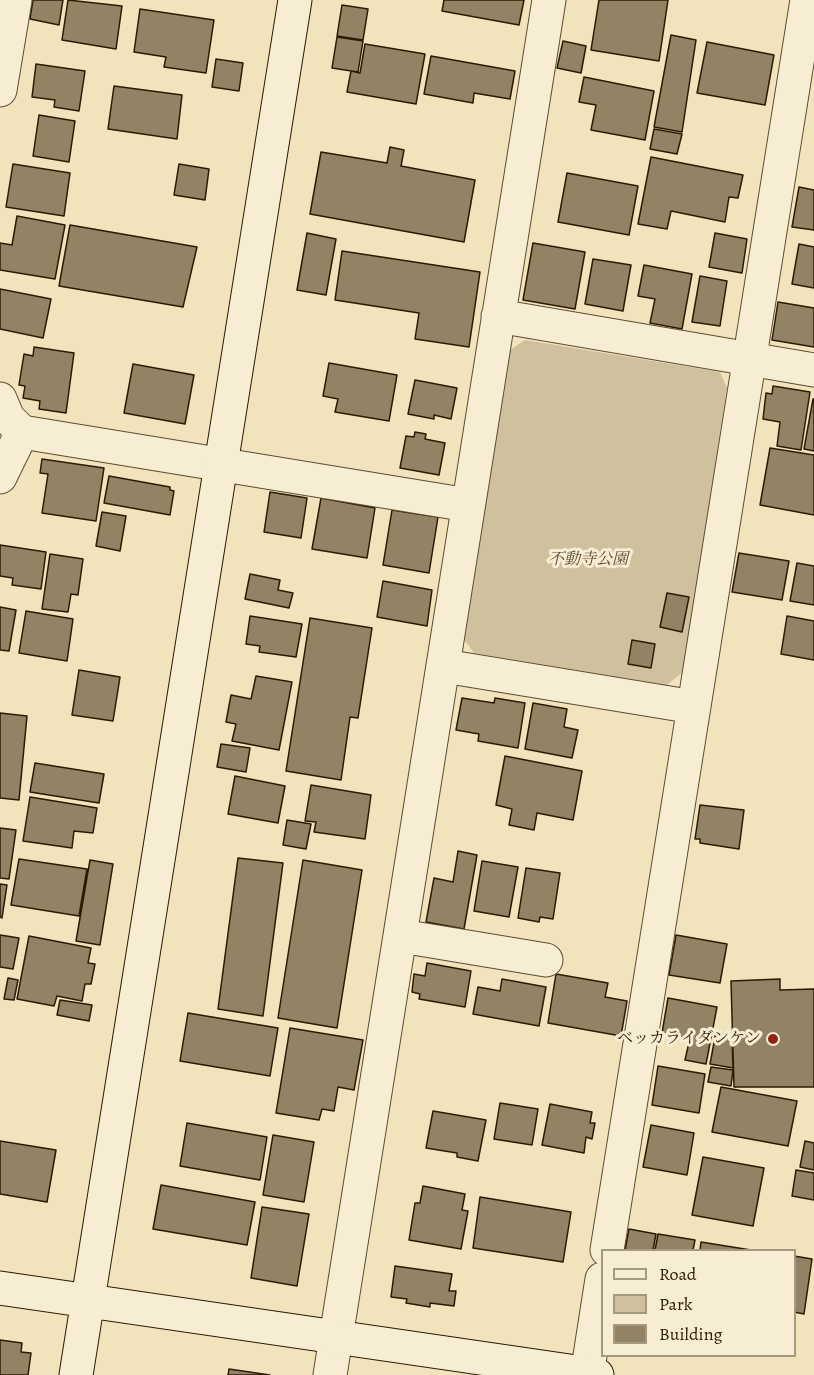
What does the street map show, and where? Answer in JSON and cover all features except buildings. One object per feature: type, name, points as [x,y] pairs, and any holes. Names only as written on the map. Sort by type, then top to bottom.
[{"type":"street","points":[[0,90],[15,0]]},
{"type":"street","points":[[76,1375],[295,0]]},
{"type":"street","points":[[330,1375],[549,0]]},
{"type":"street","points":[[607,1249],[807,0]]},
{"type":"street","points":[[498,316],[814,370]]},
{"type":"street","points":[[0,399],[8,418],[22,432],[468,505]]},
{"type":"street","points":[[0,477],[22,432]]},
{"type":"street","points":[[444,666],[694,707]]},
{"type":"street","points":[[401,936],[546,960]]},
{"type":"street","points":[[0,1288],[590,1375],[601,1294]]},
{"type":"green space","name":"不動寺公園","points":[[525,340],[720,372],[727,388],[683,672],[667,685],[474,653],[463,638],[510,350]]},
{"type":"place","name":"ベッカライダンケン","points":[[773,1039]]}]
